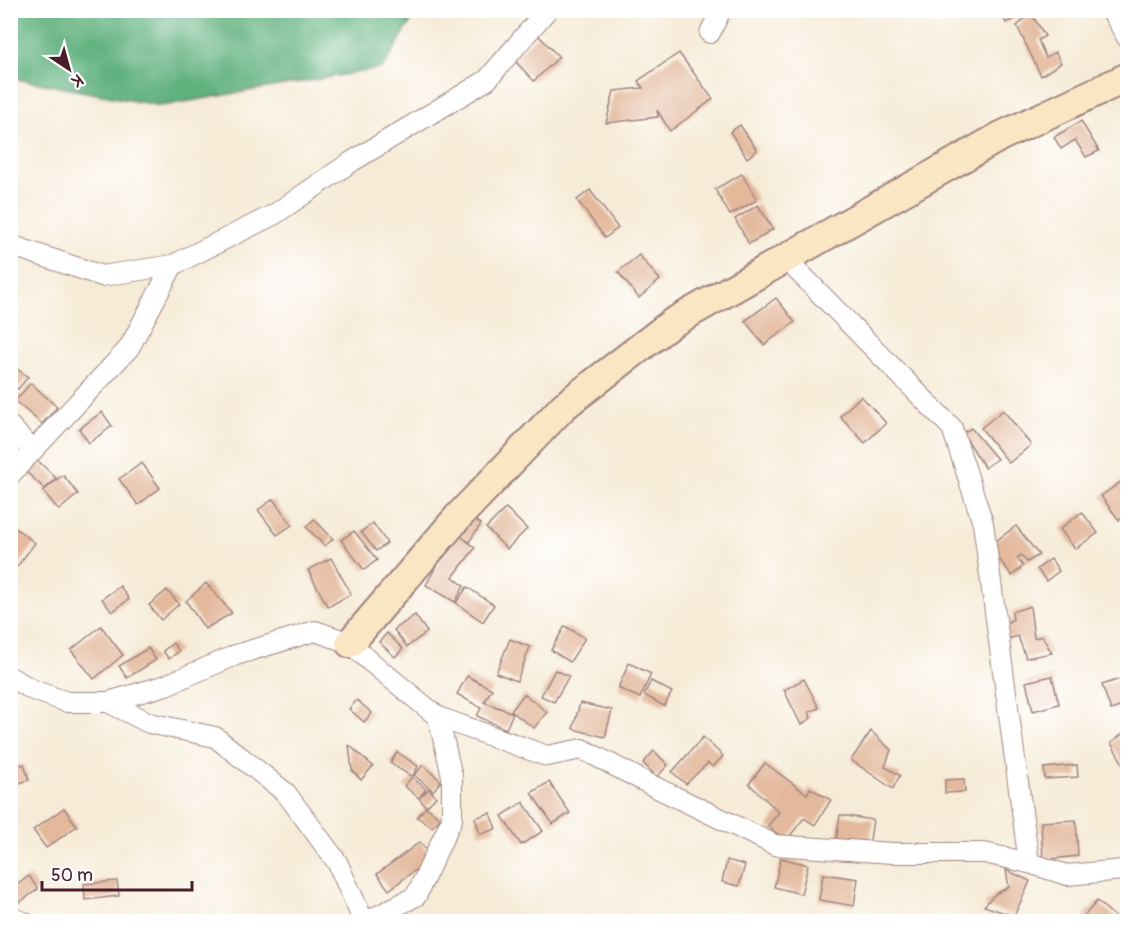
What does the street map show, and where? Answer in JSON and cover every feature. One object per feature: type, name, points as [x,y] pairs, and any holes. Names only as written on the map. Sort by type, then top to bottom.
[{"type":"street","points":[[10,245],[102,276],[173,265],[275,214],[351,162],[487,80],[547,10]]},
{"type":"street","points":[[710,33],[721,10]]},
{"type":"street","points":[[1111,10],[1128,39]]},
{"type":"street","points":[[350,643],[458,517],[564,406],[672,323],[1001,136],[1128,77]]},
{"type":"street","points":[[785,258],[952,428],[983,523],[1029,863]]},
{"type":"street","points":[[10,475],[129,348],[173,265]]},
{"type":"street","points":[[10,426],[32,450]]},
{"type":"street","points":[[10,677],[33,690],[67,702],[108,702],[166,685],[236,655],[315,631],[350,643],[438,717],[548,756],[582,749],[775,845],[892,853],[984,853],[1029,863],[1066,875],[1128,868]]},
{"type":"street","points":[[108,702],[149,723],[215,737],[286,793],[337,862],[365,921],[416,896],[452,819],[452,776],[438,717]]},
{"type":"green space","points":[[10,11],[417,11],[383,68],[161,106],[11,78]]},
{"type":"building","points":[[1000,10],[1032,10],[1006,23]]},
{"type":"building","points":[[1031,13],[1045,36],[1038,40],[1046,58],[1055,52],[1061,63],[1041,76],[1017,26]]},
{"type":"building","points":[[538,35],[559,57],[534,81],[513,59]]},
{"type":"building","points":[[679,53],[713,99],[670,131],[657,110],[658,117],[606,123],[614,91],[643,88],[638,81]]},
{"type":"building","points":[[1081,121],[1099,151],[1086,157],[1075,140],[1061,149],[1054,137]]},
{"type":"building","points":[[740,125],[757,150],[747,158],[730,132]]},
{"type":"building","points":[[742,174],[757,200],[730,215],[715,189]]},
{"type":"building","points":[[590,190],[618,228],[605,238],[577,200]]},
{"type":"building","points":[[758,205],[773,229],[749,244],[735,219]]},
{"type":"building","points":[[639,255],[660,280],[639,298],[618,272]]},
{"type":"building","points":[[776,298],[795,322],[764,345],[745,321]]},
{"type":"building","points":[[10,364],[28,377],[18,389],[10,384]]},
{"type":"building","points":[[31,383],[57,407],[42,424],[15,401]]},
{"type":"building","points":[[861,396],[886,423],[865,443],[840,416]]},
{"type":"building","points":[[1003,410],[1031,445],[1009,463],[981,428]]},
{"type":"building","points":[[102,412],[112,426],[89,443],[79,429]]},
{"type":"building","points":[[971,428],[997,459],[985,468],[963,433]]},
{"type":"building","points":[[34,457],[56,478],[45,489],[23,469]]},
{"type":"building","points":[[142,463],[160,488],[138,505],[119,479]]},
{"type":"building","points":[[63,475],[78,494],[59,510],[43,491]]},
{"type":"building","points":[[1128,477],[1128,514],[1119,520],[1101,496]]},
{"type":"building","points":[[273,499],[292,525],[277,535],[258,510]]},
{"type":"building","points":[[506,508],[527,529],[507,549],[486,528]]},
{"type":"building","points":[[1082,512],[1098,533],[1075,549],[1060,529]]},
{"type":"building","points":[[471,518],[481,524],[469,542],[462,537],[475,548],[453,577],[464,586],[455,602],[426,585],[437,565]]},
{"type":"building","points":[[314,519],[333,539],[325,546],[306,527]]},
{"type":"building","points":[[373,523],[387,543],[376,551],[361,532]]},
{"type":"building","points":[[10,524],[35,543],[10,576]]},
{"type":"building","points":[[1016,526],[1039,555],[1027,562],[1021,555],[1017,558],[1023,566],[1012,576],[989,546]]},
{"type":"building","points":[[354,531],[377,560],[364,570],[341,540]]},
{"type":"building","points":[[331,558],[351,594],[328,607],[308,570]]},
{"type":"building","points":[[1051,559],[1059,571],[1046,581],[1037,569]]},
{"type":"building","points":[[206,583],[232,613],[205,629],[186,601]]},
{"type":"building","points":[[120,586],[129,599],[112,612],[102,599]]},
{"type":"building","points":[[467,587],[494,605],[483,622],[456,603]]},
{"type":"building","points":[[167,590],[179,604],[161,620],[149,605]]},
{"type":"building","points":[[1030,606],[1034,638],[1042,636],[1052,653],[1026,658],[1018,636],[1008,639],[1003,625],[1013,619],[1012,612]]},
{"type":"building","points":[[415,615],[427,632],[407,647],[394,630]]},
{"type":"building","points":[[101,626],[123,655],[94,679],[71,650]]},
{"type":"building","points":[[565,626],[585,638],[570,662],[551,650]]},
{"type":"building","points":[[387,633],[403,649],[395,657],[379,642]]},
{"type":"building","points":[[510,639],[530,647],[517,681],[496,673]]},
{"type":"building","points":[[173,643],[179,651],[169,659],[163,651]]},
{"type":"building","points":[[148,648],[156,660],[127,678],[119,666]]},
{"type":"building","points":[[629,663],[651,674],[640,698],[618,688]]},
{"type":"building","points":[[555,670],[569,676],[554,702],[541,696]]},
{"type":"building","points":[[467,676],[492,689],[484,702],[513,713],[506,729],[477,716],[481,708],[457,694]]},
{"type":"building","points":[[1052,676],[1059,704],[1033,711],[1026,682]]},
{"type":"building","points":[[1123,678],[1128,691],[1128,704],[1111,710],[1102,685]]},
{"type":"building","points":[[804,679],[819,708],[809,712],[811,718],[801,725],[784,690]]},
{"type":"building","points":[[651,681],[672,692],[664,706],[644,695]]},
{"type":"building","points":[[524,694],[547,712],[534,728],[511,711]]},
{"type":"building","points":[[357,700],[372,713],[364,722],[349,709]]},
{"type":"building","points":[[580,703],[612,710],[605,737],[573,729]]},
{"type":"building","points":[[871,731],[891,750],[885,767],[900,775],[893,789],[851,760]]},
{"type":"building","points":[[1125,732],[1128,735],[1128,768],[1126,769],[1111,743]]},
{"type":"building","points":[[703,737],[723,756],[713,767],[708,763],[686,784],[672,772]]},
{"type":"building","points":[[349,745],[373,766],[361,780],[352,770]]},
{"type":"building","points":[[654,751],[668,765],[657,777],[643,763]]},
{"type":"building","points":[[397,752],[418,766],[412,777],[390,763]]},
{"type":"building","points":[[765,763],[807,794],[810,788],[831,800],[815,825],[804,818],[786,841],[768,826],[779,812],[749,784]]},
{"type":"building","points":[[24,764],[29,780],[10,786],[10,768]]},
{"type":"building","points":[[423,765],[441,781],[433,791],[414,775]]},
{"type":"building","points":[[1077,765],[1078,777],[1045,779],[1044,768]]},
{"type":"building","points":[[412,777],[426,789],[419,798],[404,786]]},
{"type":"building","points":[[964,779],[965,792],[945,793],[945,780]]},
{"type":"building","points":[[549,782],[570,813],[553,824],[531,793]]},
{"type":"building","points":[[429,789],[436,797],[426,807],[419,798]]},
{"type":"building","points":[[523,802],[543,831],[521,845],[502,816]]},
{"type":"building","points":[[426,807],[441,818],[432,827],[417,817]]},
{"type":"building","points":[[64,808],[77,826],[46,848],[33,830]]},
{"type":"building","points":[[490,813],[496,829],[480,834],[475,818]]},
{"type":"building","points":[[840,815],[873,820],[869,846],[836,841]]},
{"type":"building","points":[[1076,820],[1078,856],[1043,860],[1041,822]]},
{"type":"building","points":[[420,842],[432,857],[389,890],[377,874]]},
{"type":"building","points":[[781,858],[808,865],[801,894],[774,887]]},
{"type":"building","points":[[727,860],[745,865],[739,886],[722,882]]},
{"type":"building","points":[[1006,870],[1030,881],[1014,916],[984,906],[995,894],[1009,887]]},
{"type":"building","points":[[823,874],[858,879],[854,906],[819,900]]},
{"type":"building","points":[[29,876],[38,889],[12,908],[10,890]]},
{"type":"building","points":[[117,881],[119,896],[85,900],[84,884]]},
{"type":"building","points":[[1097,901],[1120,921],[1091,921],[1084,916]]}]
